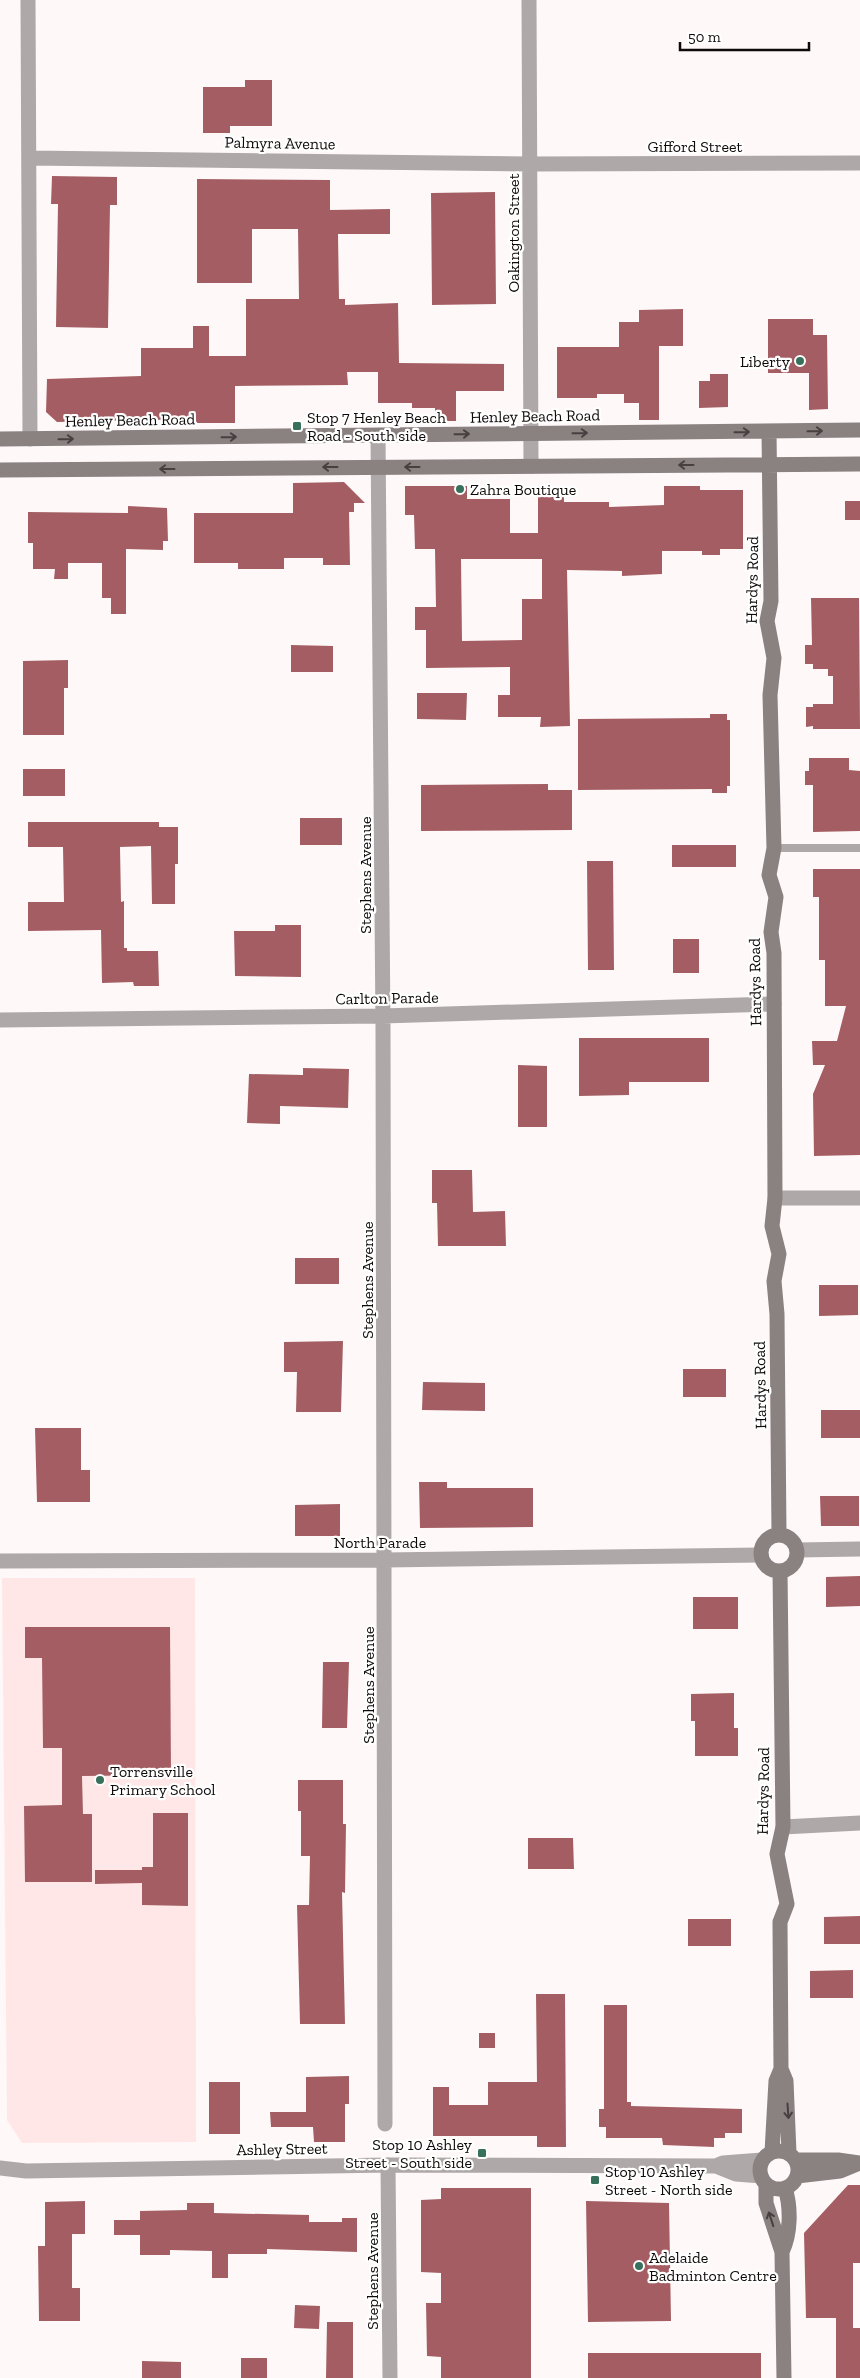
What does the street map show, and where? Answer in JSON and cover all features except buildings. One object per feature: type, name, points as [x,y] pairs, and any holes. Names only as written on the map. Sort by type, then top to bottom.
[{"type":"street","points":[[28,0],[30,439]]},
{"type":"street","name":"Oakington Street","points":[[529,0],[531,466]]},
{"type":"street","name":"Palmyra Avenue","points":[[29,158],[530,164]]},
{"type":"street","name":"Gifford Street","points":[[530,164],[860,163]]},
{"type":"street","name":"Henley Beach Road","points":[[0,439],[860,430]]},
{"type":"street","name":"Hardys Road","points":[[769,431],[771,602],[768,621],[774,658],[770,695],[774,848],[769,875],[776,897],[771,932],[774,953],[776,1198],[772,1226],[779,1254],[774,1281],[777,1314],[779,1534]]},
{"type":"street","name":"Stephens Avenue","points":[[378,436],[383,1016],[385,2124]]},
{"type":"street","points":[[0,470],[860,464]]},
{"type":"street","name":"Carlton Parade","points":[[0,1020],[383,1016],[774,1004]]},
{"type":"street","points":[[776,1198],[860,1198]]},
{"type":"street","points":[[779,1534],[788,1536],[794,1542],[797,1550],[796,1560],[789,1568],[780,1571],[771,1569],[764,1563],[761,1555],[762,1545],[769,1537],[779,1534]]},
{"type":"street","points":[[797,1550],[860,1549]]},
{"type":"street","name":"North Parade","points":[[0,1561],[385,1560],[761,1555]]},
{"type":"street","name":"Hardys Road","points":[[780,1571],[783,1828],[777,1854],[787,1904],[780,1922],[781,2069],[786,2081],[792,2157]]},
{"type":"street","points":[[783,1828],[860,1824]]},
{"type":"street","name":"Hardys Road","points":[[767,2156],[776,2081],[781,2069]]},
{"type":"street","points":[[784,2378],[782,2252],[766,2203],[763,2180],[767,2156],[778,2150],[792,2157],[838,2160],[859,2164]]},
{"type":"street","name":"Ashley Street","points":[[0,2168],[26,2171],[388,2165],[716,2166],[728,2162],[767,2156]]},
{"type":"street","points":[[792,2157],[797,2176]]},
{"type":"street","points":[[782,2252],[788,2239],[786,2188],[797,2176],[840,2171],[859,2164]]},
{"type":"street","name":"Stephens Avenue","points":[[388,2165],[390,2378]]},
{"type":"street","name":"Ashley Street","points":[[716,2166],[736,2174],[763,2180]]},
{"type":"street","points":[[763,2180],[772,2188],[786,2188]]},
{"type":"lane","points":[[774,848],[860,848]]},
{"type":"shaded area","name":"Torrensville Primary School","points":[[2,1578],[195,1578],[196,2142],[22,2143],[7,2120]]},
{"type":"place","name":"Liberty","points":[[800,361]]},
{"type":"place","name":"Stop 7 Henley Beach Road - South side","points":[[297,426]]},
{"type":"place","name":"Zahra Boutique","points":[[460,489]]},
{"type":"place","name":"Torrensville Primary School","points":[[100,1780]]},
{"type":"place","name":"Stop 10 Ashley Street - South side","points":[[482,2153]]},
{"type":"place","name":"Stop 10 Ashley Street - North side","points":[[595,2180]]},
{"type":"place","name":"Adelaide Badminton Centre","points":[[639,2266]]}]
